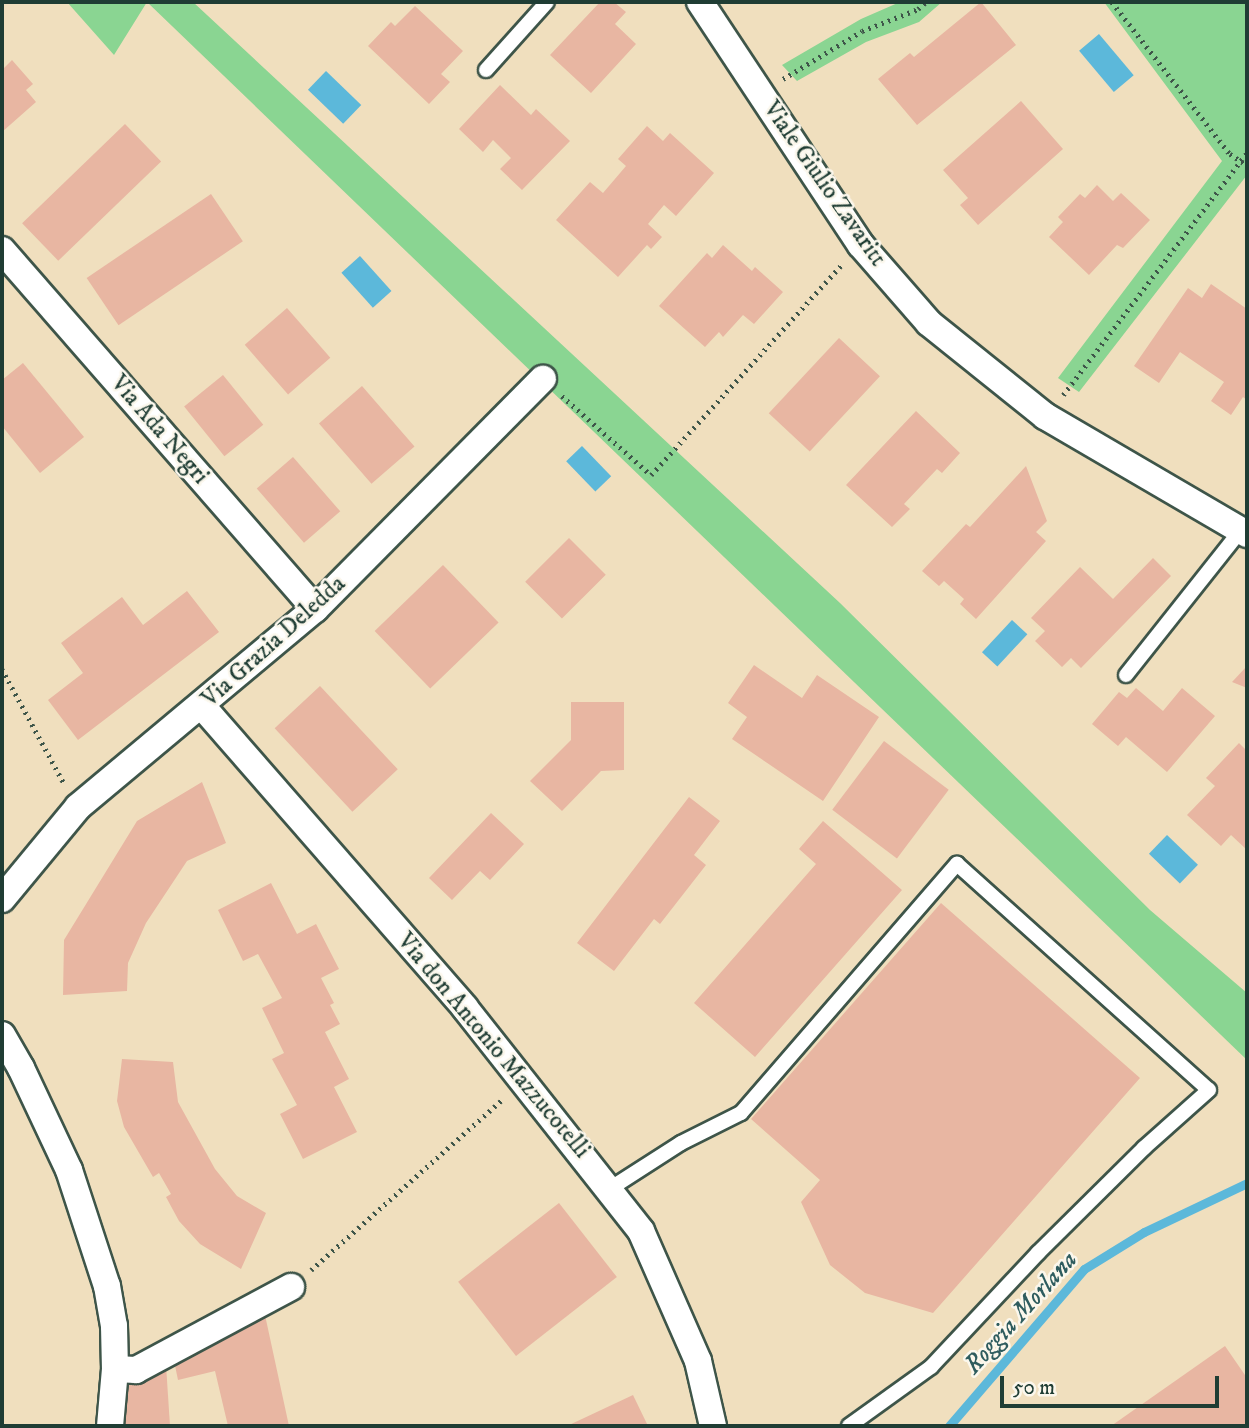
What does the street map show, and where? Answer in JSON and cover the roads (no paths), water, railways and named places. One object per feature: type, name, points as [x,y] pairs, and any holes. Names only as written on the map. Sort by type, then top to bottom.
[{"type":"street","name":"Viale Giulio Zavaritt","points":[[700,2],[861,245],[929,323],[1045,416],[1244,532]]},
{"type":"street","name":"Via Ada Negri","points":[[2,250],[315,609]]},
{"type":"street","name":"Via Grazia Deledda","points":[[2,899],[79,806],[315,609],[544,379]]},
{"type":"street","name":"Via don Antonio Mazzucotelli","points":[[202,706],[465,1008],[522,1082],[611,1188],[641,1231],[652,1254],[698,1362],[713,1426]]},
{"type":"street","points":[[2,1035],[21,1068],[69,1170],[95,1244],[114,1326],[115,1369],[110,1426]]},
{"type":"street","points":[[115,1369],[136,1370],[291,1287]]},
{"type":"lane","points":[[486,70],[547,2]]},
{"type":"lane","points":[[1126,675],[1244,532]]},
{"type":"lane","points":[[611,1188],[681,1143],[741,1113],[957,864],[1209,1090],[1144,1148],[1038,1253],[931,1367],[849,1426]]},
{"type":"water","points":[[1099,34],[1134,75],[1114,92],[1079,51]]},
{"type":"water","points":[[326,71],[361,105],[343,124],[308,90]]},
{"type":"water","points":[[360,256],[391,291],[373,308],[341,273]]},
{"type":"water","points":[[582,446],[611,476],[595,491],[566,461]]},
{"type":"water","points":[[1012,620],[1027,634],[997,667],[982,652]]},
{"type":"water","points":[[1167,835],[1198,865],[1180,884],[1149,854]]},
{"type":"waterway","name":"Roggia Morlana","points":[[949,1426],[1084,1269],[1144,1232],[1247,1183]]}]
